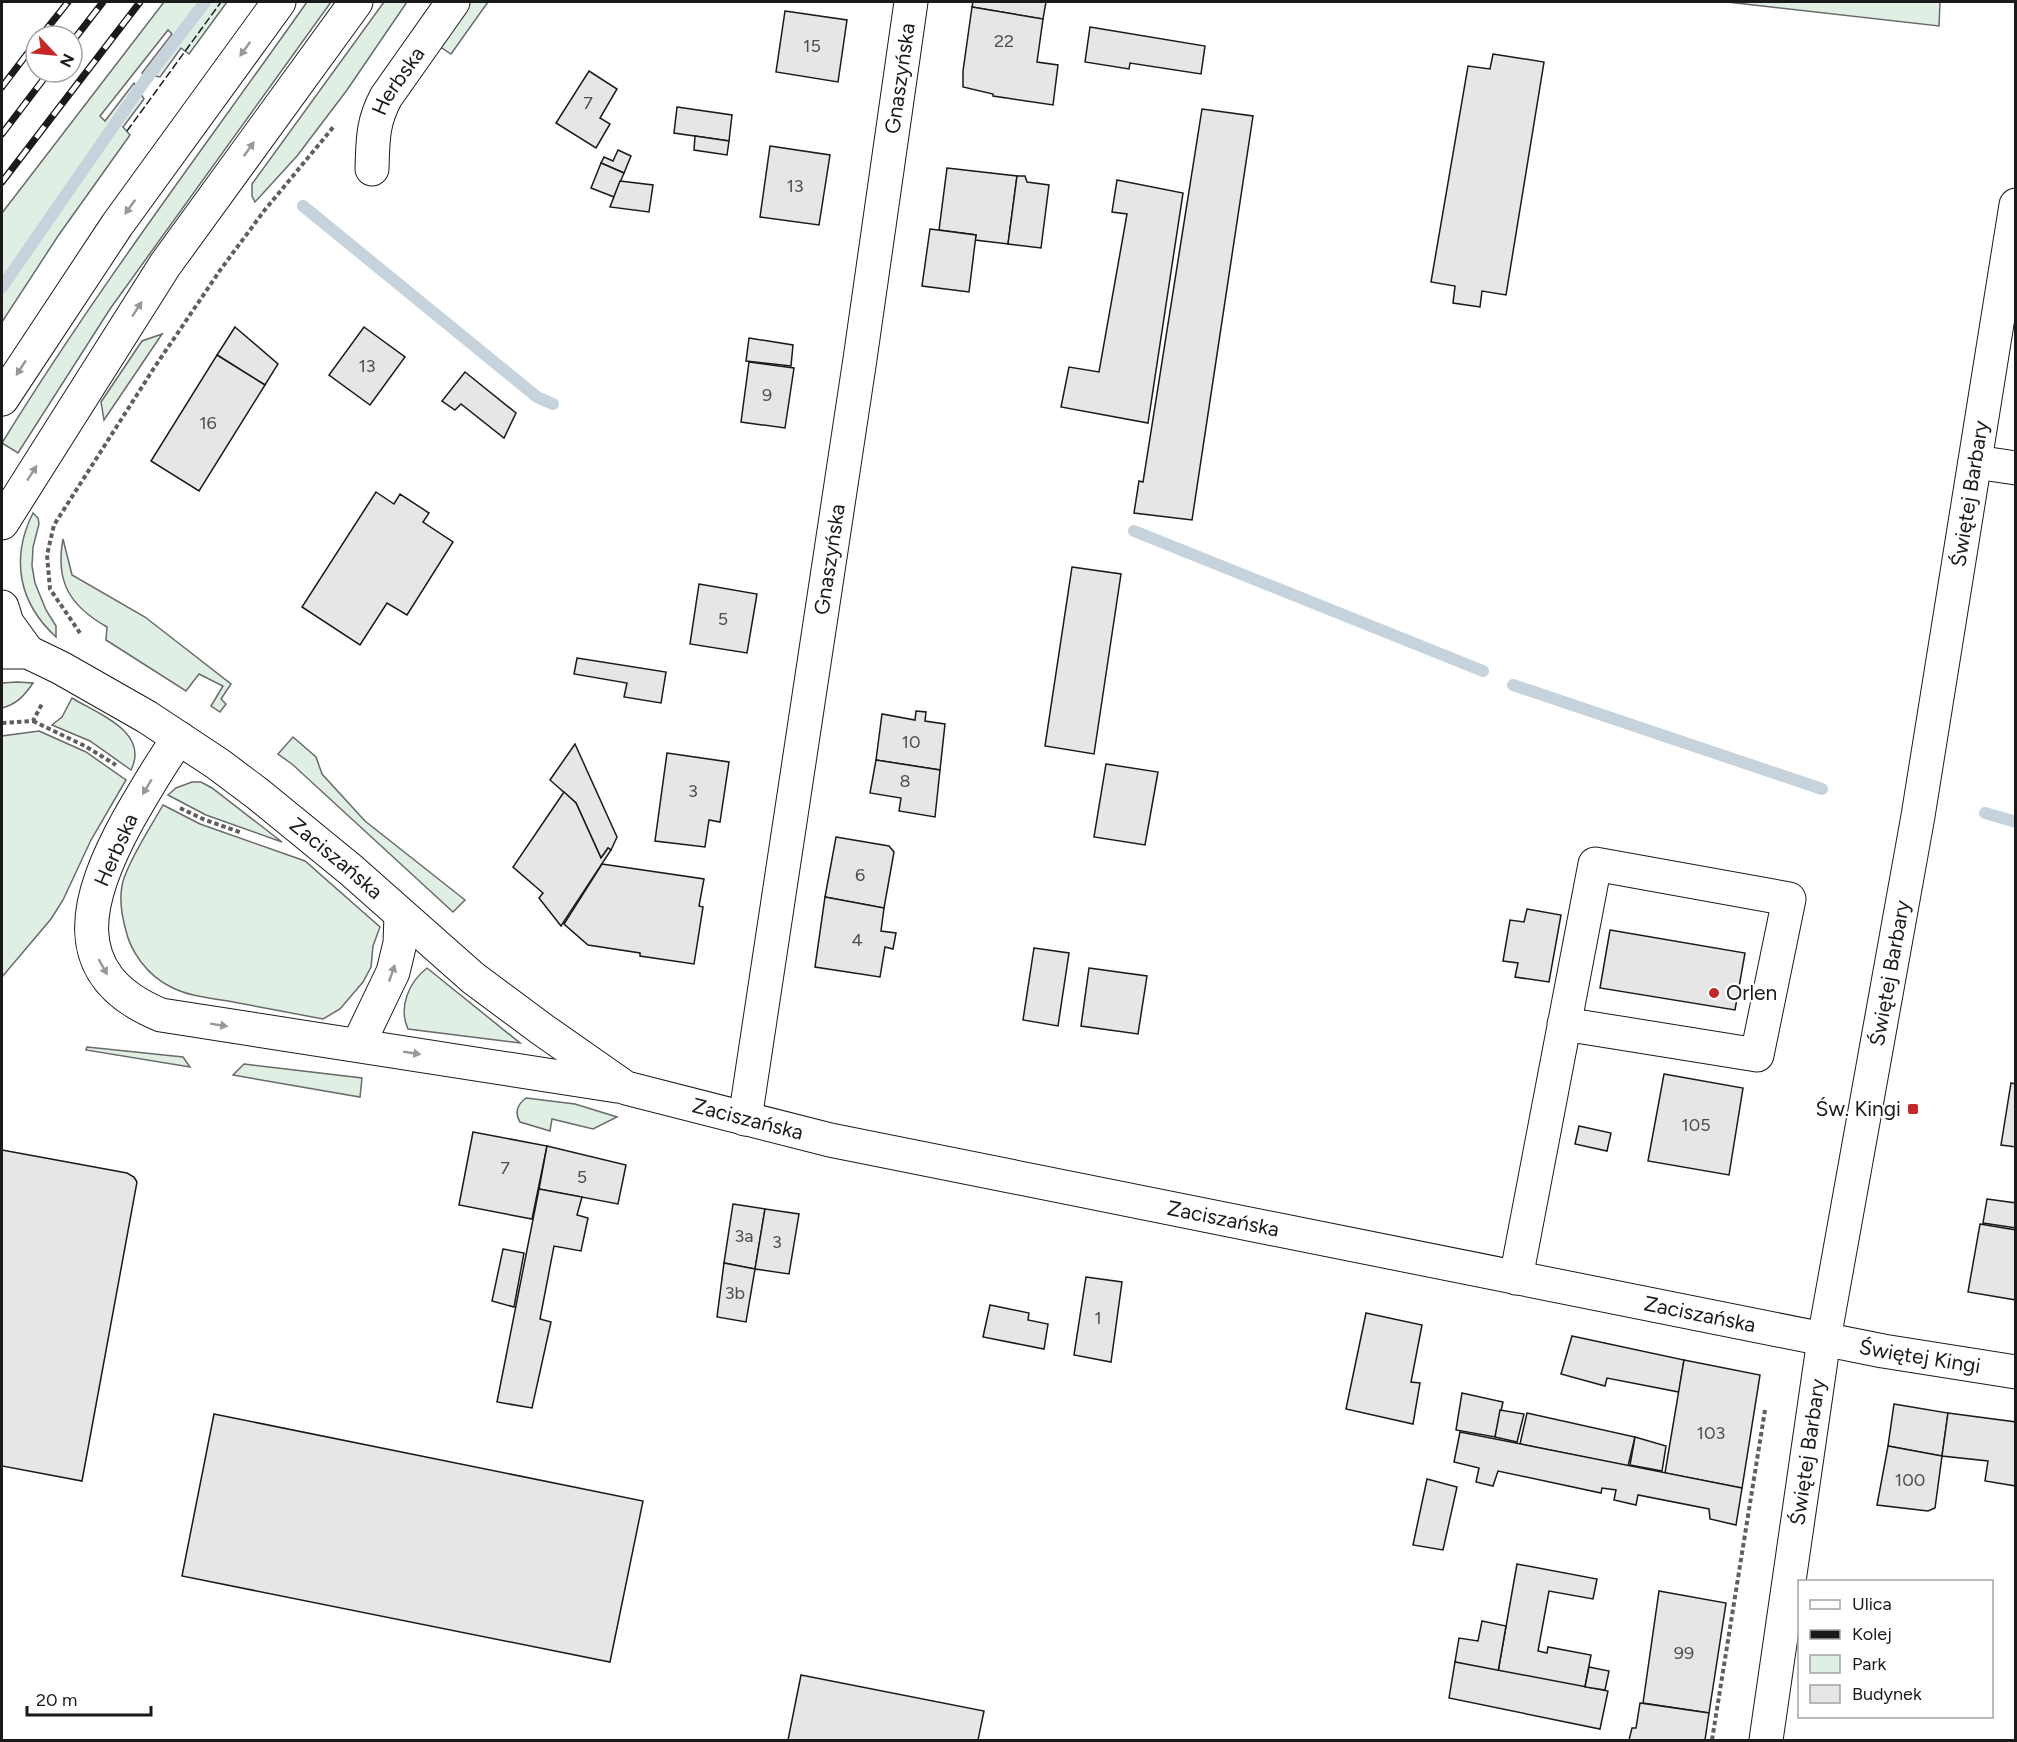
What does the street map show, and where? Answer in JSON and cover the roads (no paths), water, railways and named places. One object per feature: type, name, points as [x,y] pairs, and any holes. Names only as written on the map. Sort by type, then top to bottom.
[{"type":"street","points":[[2,399],[117,225],[279,2]]},
{"type":"street","points":[[2,523],[165,265],[356,2]]},
{"type":"street","name":"Herbska","points":[[372,169],[373,130],[378,113],[453,2]]},
{"type":"street","name":"Gnaszyńska","points":[[745,1119],[860,359],[911,2]]},
{"type":"street","name":"Świętej Barbary","points":[[1766,1740],[1824,1339],[1918,816],[2016,205]]},
{"type":"street","points":[[1975,462],[2016,468]]},
{"type":"street","name":"Zaciszańska","points":[[2,608],[15,652],[108,694],[179,738],[258,794],[351,870],[473,978],[626,1088]]},
{"type":"street","name":"Herbska","points":[[161,1015],[128,998],[110,980],[98,960],[91,936],[92,912],[98,882],[113,848],[147,787],[179,738]]},
{"type":"street","points":[[1516,1278],[1564,1024],[1595,864],[1790,899],[1757,1055],[1564,1024]]},
{"type":"street","points":[[358,1045],[393,972],[400,943],[401,916]]},
{"type":"street","name":"Zaciszańska","points":[[161,1015],[626,1088],[841,1143],[1824,1339]]},
{"type":"street","name":"Świętej Kingi","points":[[1824,1339],[1882,1351],[2016,1372]]},
{"type":"waterway","points":[[2,287],[144,82],[205,2]]},
{"type":"waterway","points":[[303,206],[537,397],[553,404]]},
{"type":"waterway","points":[[1134,531],[1483,671]]},
{"type":"waterway","points":[[1513,685],[1822,789]]},
{"type":"waterway","points":[[1985,813],[2016,822]]},
{"type":"railway","points":[[51,24],[68,2]]},
{"type":"railway","points":[[84,27],[103,2]]},
{"type":"railway","points":[[2,182],[140,2]]},
{"type":"railway","points":[[2,87],[24,58]]},
{"type":"railway","points":[[2,134],[40,84]]},
{"type":"place","name":"Orlen","points":[[1714,993]]},
{"type":"place","name":"Św. Kingi","points":[[1913,1109]]}]
